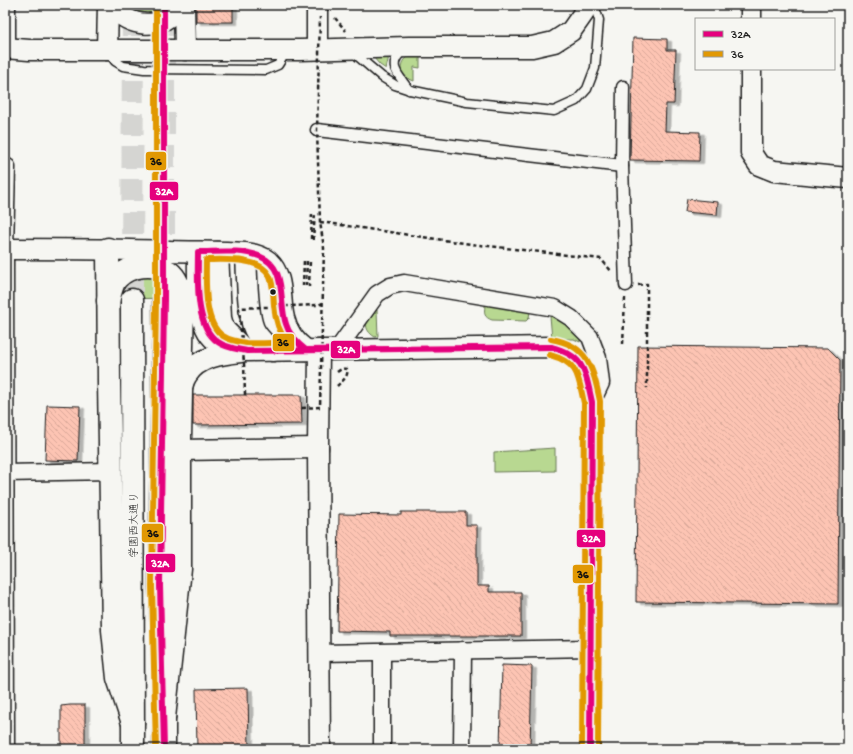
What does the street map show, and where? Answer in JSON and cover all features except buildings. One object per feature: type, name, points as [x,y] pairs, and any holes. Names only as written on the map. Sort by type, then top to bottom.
[{"type":"main road","points":[[108,249],[113,630],[118,678],[133,723]]},
{"type":"main road","points":[[108,301],[116,279],[125,271],[138,266],[152,266],[168,272],[178,283],[183,299],[180,450],[180,569],[164,718]]},
{"type":"main road","name":"学園西大通り","points":[[132,300],[133,749]]},
{"type":"main road","points":[[164,300],[160,586],[164,749]]},
{"type":"street","points":[[7,5],[6,48],[108,50],[287,50],[316,48],[348,49],[409,47],[532,48],[554,42],[571,31],[583,14],[585,5]]},
{"type":"street","points":[[108,5],[108,50]]},
{"type":"street","points":[[112,5],[129,21],[137,24],[146,24],[157,22],[169,17],[178,5]]},
{"type":"street","points":[[184,5],[185,50]]},
{"type":"street","points":[[751,5],[751,18]]},
{"type":"street","points":[[316,48],[318,11]]},
{"type":"street","points":[[751,70],[751,153],[759,165],[774,171],[848,178]]},
{"type":"street","points":[[623,87],[622,166],[626,285]]},
{"type":"street","points":[[317,130],[622,166]]},
{"type":"street","points":[[5,166],[7,167],[5,249],[6,749]]},
{"type":"street","points":[[5,249],[108,249],[218,252],[246,254],[265,258],[273,267],[280,280],[284,317],[287,327],[295,342],[320,350]]},
{"type":"street","points":[[198,252],[200,312],[204,324],[214,340],[225,347],[247,351]]},
{"type":"street","points":[[218,252],[221,318],[224,329],[247,351]]},
{"type":"street","points":[[246,254],[250,309],[254,328],[261,340],[273,351]]},
{"type":"street","points":[[320,749],[318,448],[320,350],[377,294],[390,286],[404,284],[555,308],[571,318],[590,337],[598,358],[601,383],[592,402]]},
{"type":"street","points":[[182,387],[187,375],[194,367],[206,359],[223,354],[247,351],[551,347],[562,349],[572,354],[581,363],[586,374],[592,402],[590,749]]},
{"type":"street","points":[[180,450],[318,448]]},
{"type":"street","points":[[6,473],[111,471]]},
{"type":"street","points":[[320,652],[591,648]]},
{"type":"street","points":[[462,749],[463,650]]},
{"type":"street","points":[[382,652],[382,749]]},
{"type":"lane","points":[[348,49],[382,77],[395,85],[410,90],[467,102],[554,111],[576,101],[587,89],[595,68],[599,20],[594,5]]},
{"type":"lane","points":[[409,47],[397,56],[395,70],[410,90]]},
{"type":"lane","points":[[108,50],[115,61],[123,66],[144,69],[266,70],[278,65],[287,50]]},
{"type":"path","points":[[302,408],[320,407],[324,248],[320,222],[317,130],[318,11]]},
{"type":"path","points":[[312,240],[313,213]]},
{"type":"path","points":[[320,222],[470,244],[601,259],[621,282],[626,285],[647,284],[647,388]]},
{"type":"path","points":[[307,260],[306,286],[307,260]]},
{"type":"path","points":[[623,344],[626,285]]},
{"type":"path","points":[[245,395],[244,363],[239,308],[318,305],[323,303]]},
{"type":"green space","points":[[123,5],[169,5],[156,14],[146,16],[136,13]]},
{"type":"green space","points":[[389,56],[386,69],[373,57]]},
{"type":"green space","points":[[409,56],[420,57],[420,68],[414,67],[414,81],[407,78],[401,70],[401,65],[405,58]]},
{"type":"green space","points":[[142,275],[155,277],[163,281],[169,287],[175,298],[117,299],[127,282]]},
{"type":"green space","points":[[490,303],[530,311],[529,318],[526,321],[492,320],[487,318],[485,313],[485,306]]},
{"type":"green space","points":[[373,310],[377,310],[378,336],[375,337],[368,331],[366,324]]},
{"type":"green space","points":[[550,316],[555,317],[567,324],[580,339],[580,342],[574,339],[552,339]]},
{"type":"green space","points":[[555,448],[555,471],[494,472],[494,452]]},
{"type":"tunnel","points":[[132,300],[133,5]]},
{"type":"tunnel","points":[[164,5],[164,300]]},
{"type":"transit line","name":"36","points":[[156,5],[156,300],[152,586],[156,749]]},
{"type":"transit line","name":"32A","points":[[164,5],[164,300],[160,586],[164,749]]},
{"type":"transit line","name":"32A","points":[[198,252],[244,252],[259,256],[268,261],[278,276],[287,328],[300,345],[306,350],[551,347],[247,351],[224,346],[210,335],[201,313],[198,288],[198,252]]},
{"type":"transit line","name":"36","points":[[206,260],[250,262],[264,269],[272,282],[276,320],[281,334],[287,342],[243,343],[225,337],[217,330],[212,322],[207,301],[206,260]]},
{"type":"transit line","name":"36","points":[[551,339],[563,342],[573,347],[587,360],[595,378],[600,401],[598,749]]},
{"type":"transit line","name":"32A","points":[[551,347],[571,355],[582,366],[592,402],[590,749]]},
{"type":"transit line","name":"36","points":[[550,355],[567,362],[576,372],[584,403],[582,749]]}]
